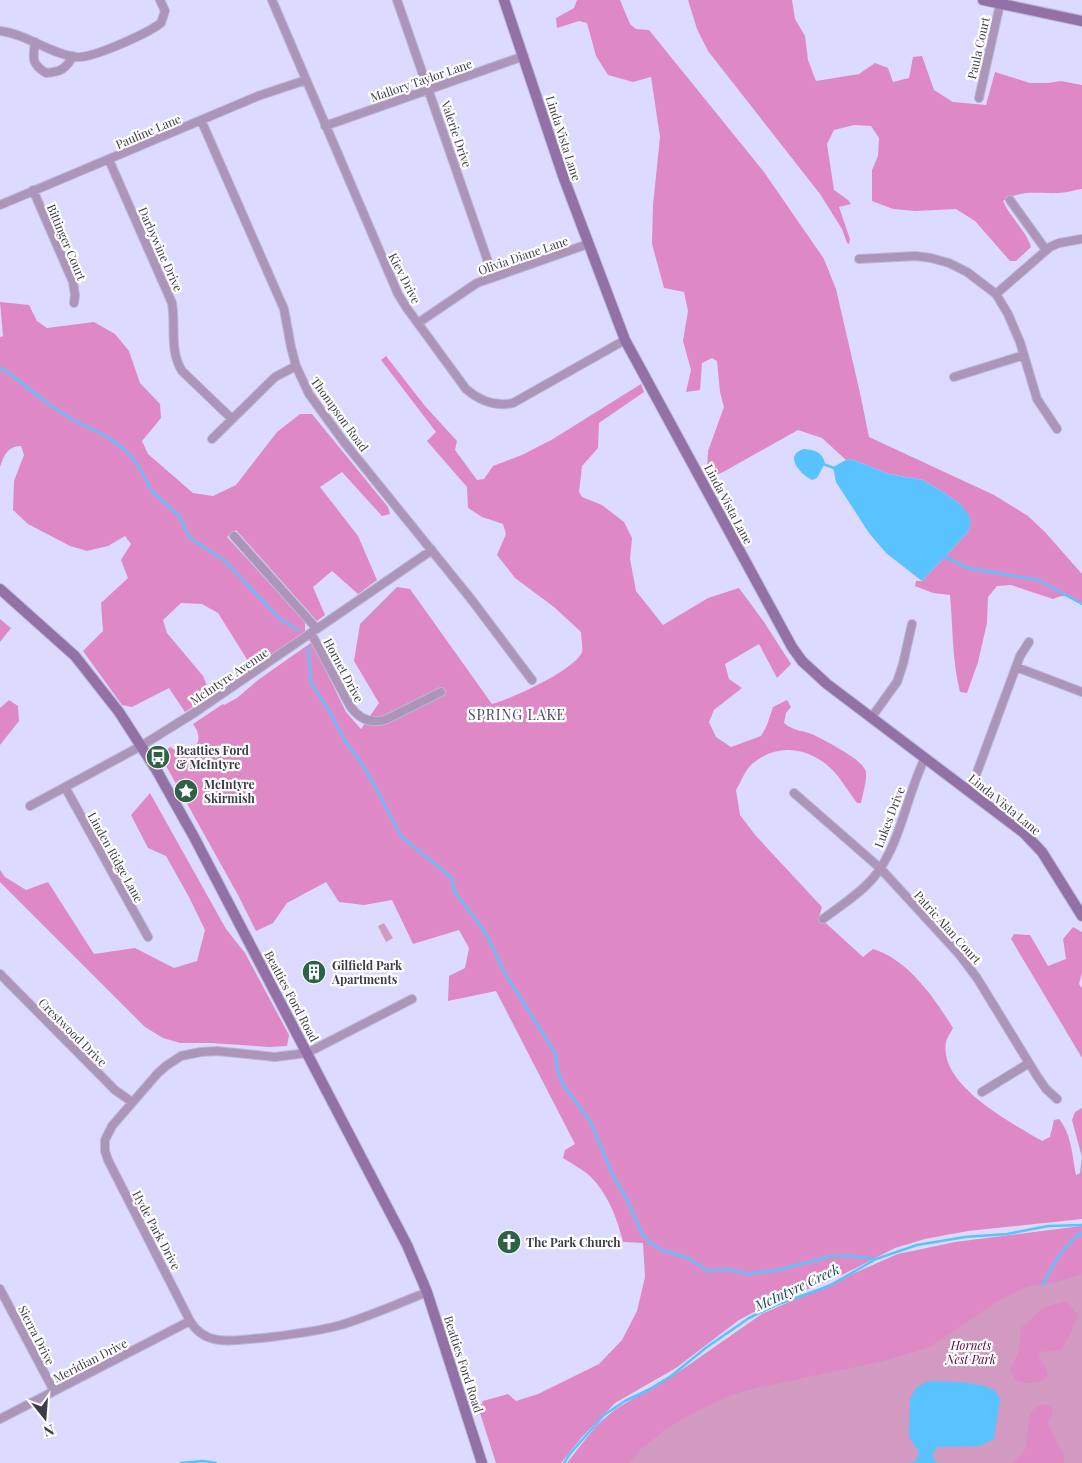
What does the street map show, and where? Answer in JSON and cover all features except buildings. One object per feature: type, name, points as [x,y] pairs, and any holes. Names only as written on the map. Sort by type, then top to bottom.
[{"type":"street","points":[[0,31],[14,34],[73,56],[91,56],[161,23],[165,11],[160,0]]},
{"type":"street","name":"Kiev Drive","points":[[272,0],[398,294],[466,389],[476,397],[495,404],[505,405],[523,399],[625,340]]},
{"type":"street","name":"Valerie Drive","points":[[397,0],[493,276]]},
{"type":"street","name":"Linda Vista Lane","points":[[504,0],[563,176],[625,340],[792,647],[813,672],[1024,833],[1052,867],[1082,916]]},
{"type":"street","points":[[983,0],[1082,21]]},
{"type":"street","name":"Paula Court","points":[[979,98],[1000,4]]},
{"type":"street","points":[[35,42],[34,60],[37,68],[46,73],[61,70],[68,66],[73,56]]},
{"type":"street","name":"Mallory Taylor Lane","points":[[325,126],[524,56]]},
{"type":"street","name":"Pauline Lane","points":[[0,205],[258,96],[306,80]]},
{"type":"street","name":"Thompson Road","points":[[201,120],[284,309],[296,366],[302,379],[318,406],[344,442],[471,599],[532,680]]},
{"type":"street","name":"Darbywine Drive","points":[[109,160],[172,303],[174,312],[173,339],[177,362],[182,371],[232,420]]},
{"type":"street","name":"Bittinger Court","points":[[33,190],[73,282],[74,303]]},
{"type":"street","points":[[1010,200],[1046,250]]},
{"type":"street","points":[[996,294],[1046,250],[1059,242],[1082,238]]},
{"type":"street","name":"Olivia Diane Lane","points":[[418,323],[477,283],[588,244]]},
{"type":"street","points":[[859,259],[916,256],[932,258],[949,263],[967,272],[996,294],[1013,326],[1037,399],[1057,429]]},
{"type":"street","points":[[954,377],[1024,355]]},
{"type":"street","points":[[212,439],[275,377],[296,366]]},
{"type":"street","name":"Hornet Drive","points":[[234,536],[314,631],[355,713],[366,720],[376,722],[385,720],[441,692]]},
{"type":"street","name":"McIntyre Avenue","points":[[30,806],[141,746],[222,695],[432,550]]},
{"type":"street","name":"Beatties Ford Road","points":[[0,589],[75,656],[119,712],[194,837],[398,1228],[427,1292],[482,1463]]},
{"type":"street","points":[[871,718],[897,682],[912,624]]},
{"type":"street","points":[[966,788],[976,774],[1020,656],[1029,642]]},
{"type":"street","points":[[1016,667],[1082,692]]},
{"type":"street","name":"Lukes Drive","points":[[823,919],[864,887],[880,868],[890,850],[918,771],[925,758]]},
{"type":"street","name":"Linden Ridge Lane","points":[[64,788],[148,938]]},
{"type":"street","name":"Patric Alan Court","points":[[794,793],[880,868],[969,966],[1046,1089],[1057,1099]]},
{"type":"street","name":"Crestwood Drive","points":[[0,974],[115,1090],[132,1102]]},
{"type":"street","name":"Hyde Park Drive","points":[[412,999],[307,1053],[285,1057],[217,1051],[181,1056],[166,1066],[132,1102],[108,1134],[104,1146],[112,1168],[190,1321],[197,1331],[203,1335],[217,1340],[237,1340],[293,1334],[341,1325],[427,1292]]},
{"type":"street","points":[[982,1092],[1029,1063]]},
{"type":"street","name":"Sierra Drive","points":[[0,1289],[54,1391]]},
{"type":"street","name":"Meridian Drive","points":[[0,1419],[190,1321]]},
{"type":"green space","points":[[384,923],[393,938],[386,942],[378,926]]},
{"type":"green space","name":"Hornets Nest Park","points":[[1082,1226],[1082,1463],[567,1463],[597,1425],[616,1409],[686,1367],[762,1314],[898,1254]]},
{"type":"shaded area","points":[[577,0],[620,0],[630,24],[636,29],[649,30],[764,172],[824,259],[836,289],[869,437],[994,495],[1028,516],[1045,532],[1082,574],[1082,605],[1069,596],[1053,599],[1011,585],[997,586],[988,597],[987,623],[978,662],[967,693],[960,692],[957,680],[950,595],[933,593],[915,586],[916,581],[922,581],[968,532],[969,529],[960,504],[923,480],[889,474],[851,459],[846,460],[822,438],[798,430],[725,471],[716,475],[707,471],[708,451],[724,407],[720,392],[717,361],[712,358],[702,363],[700,390],[686,392],[691,370],[683,341],[688,311],[684,292],[664,288],[652,244],[653,205],[660,137],[651,77],[633,82],[608,75],[596,56],[587,23],[579,21],[557,28],[556,18],[574,8]]},
{"type":"shaded area","points":[[688,0],[792,0],[795,19],[805,36],[808,60],[816,81],[859,74],[875,63],[888,68],[893,82],[909,78],[913,57],[922,56],[934,90],[953,102],[986,105],[995,72],[1030,83],[1061,81],[1082,85],[1082,189],[1061,193],[1023,193],[1003,201],[1031,247],[1016,261],[1010,261],[975,221],[956,209],[916,211],[893,209],[872,201],[872,170],[878,156],[879,138],[871,126],[854,125],[834,130],[827,144],[834,190],[851,204],[839,207],[850,239],[849,244],[820,194],[708,51],[697,29]]},
{"type":"shaded area","points":[[0,302],[29,305],[37,321],[47,328],[94,322],[115,334],[129,351],[140,383],[160,404],[161,418],[142,441],[148,454],[193,493],[213,496],[236,485],[277,432],[300,414],[312,414],[388,507],[390,514],[382,516],[342,472],[320,487],[358,536],[377,580],[358,594],[332,571],[313,587],[325,615],[317,621],[236,530],[227,537],[305,622],[305,631],[253,669],[218,613],[202,604],[181,603],[163,620],[167,633],[203,676],[211,695],[185,712],[169,688],[132,707],[122,705],[83,651],[103,631],[101,603],[128,578],[121,560],[131,544],[125,536],[108,546],[87,551],[70,546],[28,524],[13,510],[14,481],[24,455],[21,446],[10,449],[0,467],[0,337],[3,336]]},
{"type":"shaded area","points":[[386,356],[425,406],[457,441],[455,450],[477,480],[484,479],[493,466],[522,455],[553,439],[641,384],[644,392],[599,423],[598,448],[582,466],[579,492],[582,497],[602,505],[624,522],[632,538],[630,559],[636,591],[663,625],[708,598],[739,588],[791,664],[777,678],[759,644],[725,664],[729,679],[742,688],[714,710],[709,722],[716,737],[731,747],[761,736],[773,707],[787,700],[791,707],[786,713],[784,723],[792,728],[816,736],[844,752],[859,762],[866,772],[861,803],[857,803],[837,775],[818,759],[797,751],[785,750],[774,752],[752,764],[743,776],[736,790],[740,815],[756,836],[822,907],[819,917],[863,957],[873,949],[898,961],[929,993],[953,1028],[946,1042],[947,1058],[953,1073],[965,1087],[996,1113],[1042,1141],[1050,1137],[1054,1120],[1059,1119],[1069,1138],[1076,1175],[1080,1173],[1082,1157],[1082,1219],[968,1231],[925,1239],[895,1248],[844,1274],[760,1309],[739,1320],[676,1368],[615,1403],[582,1437],[561,1463],[496,1463],[479,1410],[483,1401],[508,1394],[516,1401],[538,1394],[599,1364],[622,1340],[637,1311],[645,1277],[643,1243],[623,1242],[615,1215],[602,1191],[590,1176],[563,1158],[565,1150],[575,1144],[496,991],[448,1001],[449,976],[465,968],[469,948],[459,930],[413,944],[392,900],[364,905],[339,902],[326,882],[287,903],[273,923],[256,931],[160,755],[170,747],[177,751],[193,748],[198,742],[198,732],[193,724],[223,704],[237,698],[258,680],[312,642],[346,712],[361,729],[379,703],[354,661],[360,624],[397,587],[410,589],[492,704],[542,683],[568,667],[582,652],[581,632],[554,607],[515,578],[497,555],[506,534],[503,524],[482,517],[468,508],[467,487],[427,441],[436,432],[381,360]]},
{"type":"shaded area","points":[[0,619],[11,628],[0,642]]},
{"type":"shaded area","points":[[9,700],[18,706],[19,721],[0,745],[0,708]]},
{"type":"shaded area","points":[[150,793],[226,929],[245,953],[289,1035],[287,1046],[269,1047],[180,1043],[163,1038],[145,1027],[0,882],[0,870],[5,877],[26,890],[48,882],[94,954],[135,948],[174,968],[197,961],[205,930],[166,856],[148,848],[131,815]]},
{"type":"shaded area","points":[[1073,927],[1082,932],[1082,972],[1079,984],[1082,988],[1082,1058],[1011,939],[1014,934],[1030,935],[1048,966],[1066,959],[1063,939]]},
{"type":"shaded area","points":[[1082,1108],[1082,1157],[1072,1120],[1075,1112]]},
{"type":"shaded area","points":[[1082,1226],[1082,1274],[1061,1281],[1027,1287],[998,1301],[930,1347],[884,1361],[756,1388],[729,1396],[695,1412],[665,1430],[641,1449],[629,1463],[567,1463],[597,1425],[616,1409],[686,1367],[762,1314],[898,1254],[955,1242]]},
{"type":"shaded area","points":[[1067,1301],[1078,1316],[1061,1350],[1039,1352],[1047,1371],[1047,1377],[1032,1383],[1015,1380],[1010,1370],[1019,1350],[1021,1328],[1044,1307]]},
{"type":"shaded area","points":[[1044,1404],[1052,1408],[1053,1411],[1048,1422],[1054,1438],[1064,1455],[1064,1463],[1012,1463],[1020,1457],[1025,1449],[1030,1415],[1037,1406]]},
{"type":"water","points":[[804,449],[818,452],[825,463],[817,478],[812,480],[799,469],[794,460],[798,452]]},
{"type":"water","points":[[851,459],[889,474],[923,480],[960,504],[969,515],[971,523],[968,532],[922,581],[886,553],[869,533],[836,482],[833,467]]},
{"type":"water","points":[[931,1381],[977,1384],[995,1391],[1000,1399],[994,1439],[980,1446],[937,1447],[933,1453],[933,1459],[938,1463],[909,1463],[916,1461],[919,1452],[909,1437],[910,1399],[916,1388]]},
{"type":"waterway","points":[[0,368],[51,406],[108,437],[124,449],[136,462],[152,491],[179,516],[190,538],[225,561],[279,618],[298,630]]},
{"type":"waterway","points":[[823,464],[834,468]]},
{"type":"waterway","points":[[943,556],[968,568],[1038,580],[1082,604]]},
{"type":"waterway","points":[[308,647],[311,683],[331,714],[345,741],[362,764],[401,836],[452,878],[454,891],[487,935],[504,972],[556,1054],[557,1068],[562,1083],[590,1121],[614,1178],[626,1197],[641,1232],[649,1242],[662,1250],[688,1258],[708,1271],[728,1269],[748,1274],[778,1270],[832,1256],[876,1259]]},
{"type":"waterway","name":"McIntyre Creek","points":[[564,1463],[604,1415],[625,1401],[671,1376],[707,1347],[749,1318],[776,1305],[829,1286],[876,1259],[917,1245],[965,1237],[1007,1234],[1048,1226],[1082,1225]]},
{"type":"waterway","points":[[1043,1285],[1059,1256],[1082,1232]]},
{"type":"waterway","name":"McIntyre Creek","points":[[181,1463],[203,1461],[216,1463]]},
{"type":"place","name":"Beatties Ford & McIntyre","points":[[158,757]]},
{"type":"place","name":"McIntyre Skirmish","points":[[186,791]]},
{"type":"place","name":"Gilfield Park Apartments","points":[[314,972]]},
{"type":"place","name":"The Park Church","points":[[509,1242]]},
{"type":"district","name":"SPRING LAKE","points":[[517,714]]}]
